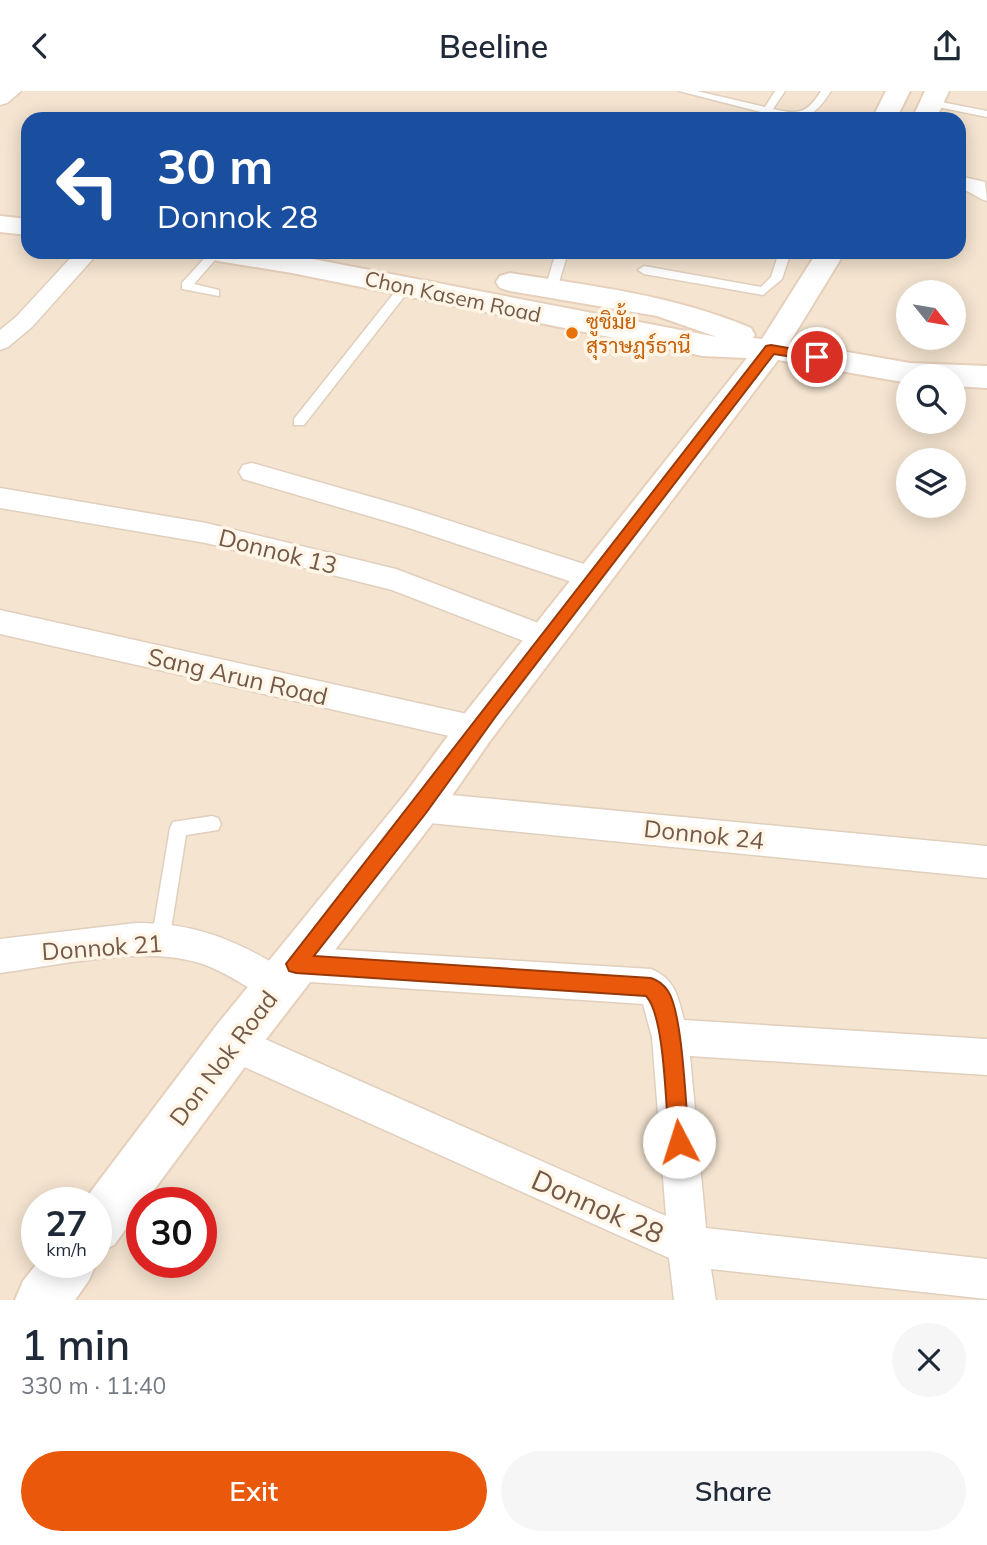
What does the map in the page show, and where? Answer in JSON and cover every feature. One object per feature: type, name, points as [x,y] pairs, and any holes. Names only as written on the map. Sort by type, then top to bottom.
[{"type":"main road","points":[[888,112],[898,91]]},
{"type":"main road","points":[[0,203],[21,204]]},
{"type":"main road","points":[[0,224],[21,226]]},
{"type":"main road","name":"Chon Kasem Road","points":[[256,259],[406,286],[703,346],[771,349],[910,373],[987,377]]},
{"type":"main road","name":"Chon Kasem Road","points":[[385,259],[640,304],[713,322],[771,349]]},
{"type":"main road","name":"Don Nok Road","points":[[112,1206],[233,1043],[420,807],[476,729],[771,349],[827,259]]},
{"type":"main road","points":[[42,1300],[59,1278]]},
{"type":"street","points":[[0,99],[12,91]]},
{"type":"street","points":[[966,184],[978,187],[987,195]]},
{"type":"street","points":[[0,342],[24,322],[81,259]]},
{"type":"street","points":[[252,471],[410,517],[593,578]]},
{"type":"street","name":"Donnok 13","points":[[0,498],[206,533],[383,577],[547,638]]},
{"type":"street","name":"Sang Arun Road","points":[[0,622],[476,729]]},
{"type":"street","name":"Donnok 24","points":[[420,807],[987,862]]},
{"type":"street","name":"Donnok 21","points":[[0,956],[112,943],[183,942],[287,975]]},
{"type":"street","points":[[287,975],[635,984],[651,987],[661,997],[670,1037],[695,1300]]},
{"type":"street","points":[[670,1037],[987,1057]]},
{"type":"street","name":"Donnok 28","points":[[233,1043],[688,1246],[987,1279]]},
{"type":"lane","points":[[684,91],[754,112]]},
{"type":"lane","points":[[766,112],[780,91]]},
{"type":"lane","points":[[806,112],[816,107],[826,91]]},
{"type":"lane","points":[[930,104],[987,114]]},
{"type":"lane","points":[[211,259],[186,286],[215,293]]},
{"type":"lane","points":[[551,289],[560,259]]},
{"type":"lane","points":[[644,270],[763,291],[776,279],[783,259]]},
{"type":"lane","points":[[299,422],[406,286]]},
{"type":"lane","points":[[160,942],[179,828],[212,824]]},
{"type":"shaded area","points":[[0,91],[987,91],[987,1300],[0,1300]]},
{"type":"place","name":"ซูชิมั้ย สุราษฎร์ธานี","points":[[572,333]]},
{"type":"route","points":[[679,1142],[670,1037],[661,997],[651,987],[296,964],[420,807],[476,729],[771,349],[817,357]]}]
